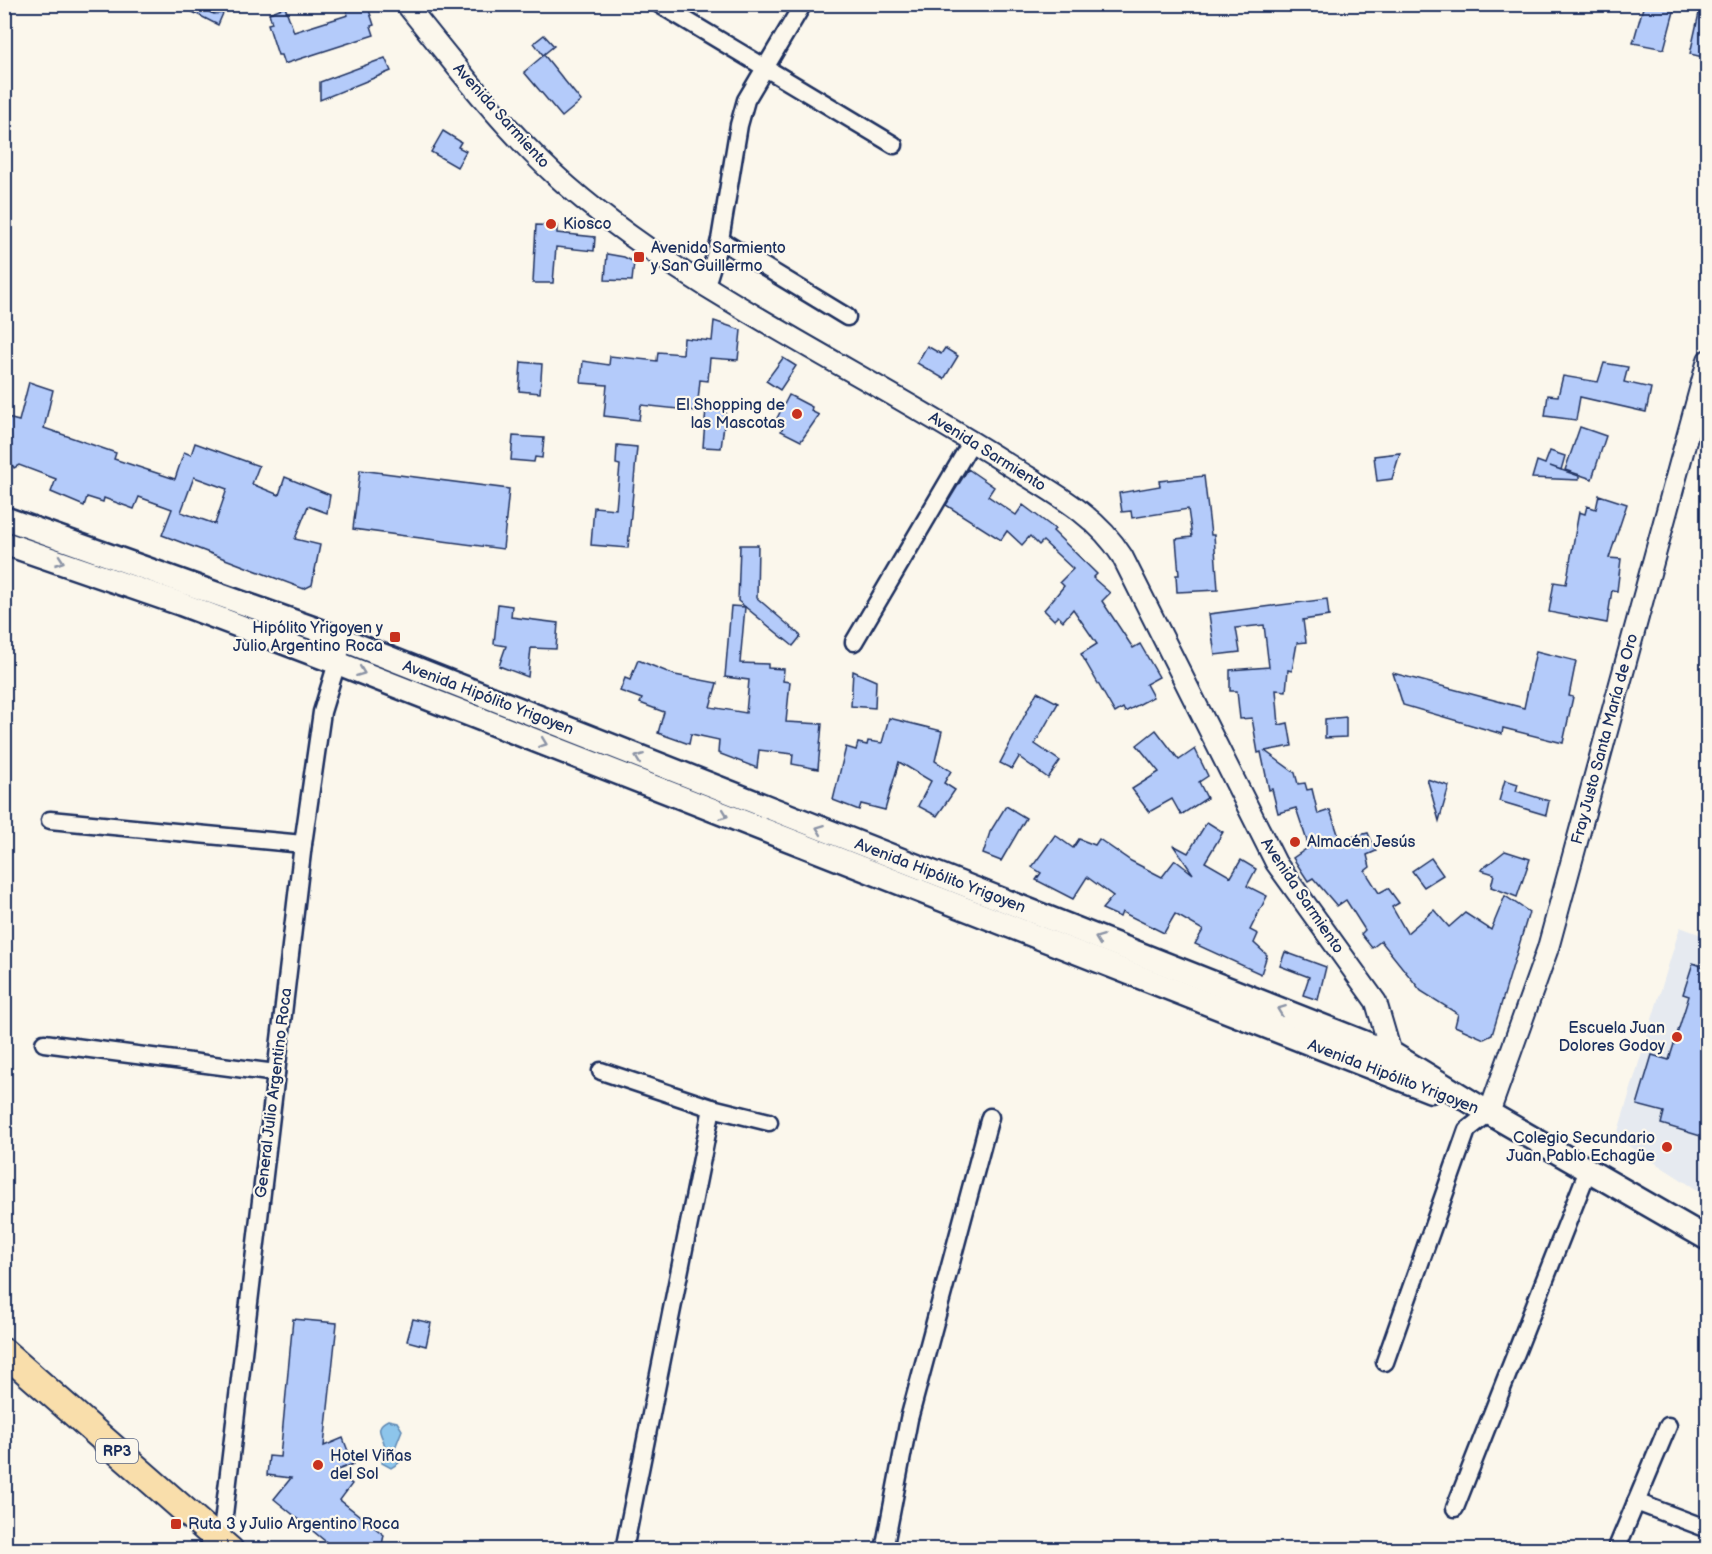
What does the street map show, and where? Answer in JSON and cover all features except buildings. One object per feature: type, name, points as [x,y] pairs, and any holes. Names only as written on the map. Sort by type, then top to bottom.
[{"type":"main road","name":"Avenida Hipólito Yrigoyen","points":[[4,518],[346,641],[757,816]]},
{"type":"main road","name":"Avenida Hipólito Yrigoyen","points":[[4,543],[181,604],[757,816],[1390,1064],[1489,1113],[1707,1239]]},
{"type":"main road","name":"RP3","points":[[4,1352],[223,1547]]},
{"type":"street","name":"Avenida Sarmiento","points":[[406,4],[501,119],[554,174],[616,225],[706,285],[972,441],[1065,500],[1098,525],[1114,543],[1276,863],[1376,1002],[1390,1064]]},
{"type":"street","points":[[659,4],[894,145]]},
{"type":"street","points":[[706,285],[720,240],[739,125],[746,100],[803,4]]},
{"type":"street","points":[[720,240],[847,317]]},
{"type":"street","name":"Fray Justo Santa María de Oro","points":[[1489,1113],[1548,948],[1707,360]]},
{"type":"street","points":[[854,642],[972,441]]},
{"type":"street","name":"General Julio Argentino Roca","points":[[223,1547],[303,844],[322,712],[336,662],[346,641]]},
{"type":"street","points":[[50,820],[303,844]]},
{"type":"street","points":[[44,1043],[276,1073]]},
{"type":"street","points":[[601,1071],[712,1108],[770,1122]]},
{"type":"street","points":[[624,1550],[712,1108]]},
{"type":"street","points":[[1385,1362],[1467,1130],[1489,1113]]},
{"type":"street","points":[[884,1550],[909,1419],[990,1117]]},
{"type":"street","points":[[1455,1508],[1588,1170]]},
{"type":"street","points":[[1616,1550],[1668,1426]]},
{"type":"street","points":[[1636,1502],[1707,1529]]},
{"type":"shaded area","name":"Escuela Juan Dolores Godoy","points":[[1680,927],[1707,937],[1707,1196],[1616,1138]]},
{"type":"water","points":[[388,1420],[397,1422],[402,1430],[395,1448],[399,1463],[391,1468],[382,1463],[385,1449],[380,1433],[380,1426]]},
{"type":"place","name":"Kiosco","points":[[551,224]]},
{"type":"place","name":"Avenida Sarmiento y San Guillermo","points":[[639,257]]},
{"type":"place","name":"El Shopping de las Mascotas","points":[[797,414]]},
{"type":"place","name":"Hipólito Yrigoyen y Julio Argentino Roca","points":[[395,637]]},
{"type":"place","name":"Almacén Jesús","points":[[1295,842]]},
{"type":"place","name":"Escuela Juan Dolores Godoy","points":[[1677,1037]]},
{"type":"place","name":"Colegio Secundario Juan Pablo Echagüe","points":[[1667,1147]]},
{"type":"place","name":"Hotel Viñas del Sol","points":[[318,1465]]},
{"type":"place","name":"Ruta 3 y Julio Argentino Roca","points":[[176,1524]]}]
